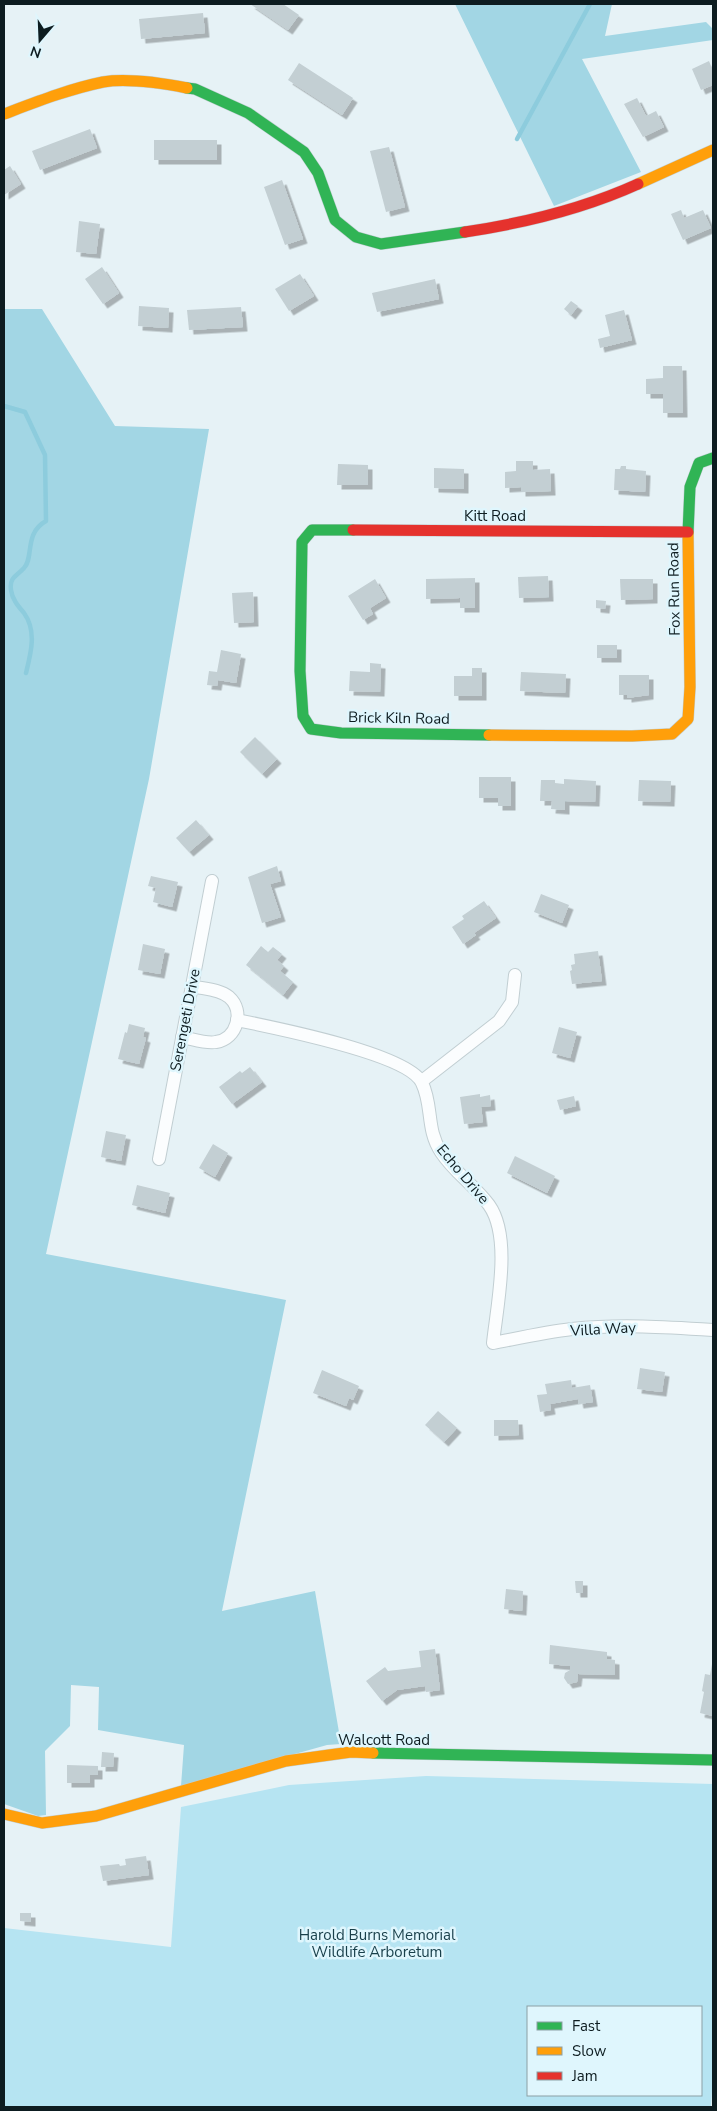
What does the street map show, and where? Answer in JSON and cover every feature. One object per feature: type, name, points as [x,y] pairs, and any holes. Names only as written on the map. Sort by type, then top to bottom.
[{"type":"street","points":[[4,114],[46,98],[104,82],[154,82],[196,90],[248,113],[304,152],[318,173],[336,220],[356,237],[381,244],[503,226],[564,212],[619,193],[713,150]]},
{"type":"street","name":"Fox Run Road","points":[[679,728],[688,719],[690,687],[688,532],[690,487],[699,463],[713,458]]},
{"type":"street","name":"Kitt Road","points":[[305,538],[312,530],[688,532]]},
{"type":"street","name":"Brick Kiln Road","points":[[305,538],[302,542],[300,590],[300,671],[303,716],[311,729],[341,733],[632,736],[672,734],[679,728]]},
{"type":"street","name":"Serengeti Drive","points":[[159,1159],[212,881]]},
{"type":"street","points":[[237,1020],[342,1044],[403,1066],[422,1081],[499,1021],[512,1002],[515,975]]},
{"type":"street","points":[[182,1037],[216,1043],[225,1040],[232,1033],[237,1020],[235,1005],[230,998],[223,993],[192,986]]},
{"type":"street","name":"Echo Drive","points":[[422,1081],[426,1094],[432,1134],[436,1145],[450,1164],[490,1206],[498,1221],[502,1237],[502,1253],[493,1343]]},
{"type":"street","name":"Villa Way","points":[[493,1343],[573,1329],[599,1327],[713,1330]]},
{"type":"street","name":"Walcott Road","points":[[4,1814],[42,1823],[96,1816],[286,1761],[351,1752],[713,1760]]},
{"type":"green space","name":"Harold Burns Memorial Wildlife Arboretum","points":[[426,1776],[713,1784],[713,2076],[711,2107],[4,2107],[4,1928],[171,1947],[181,1807],[289,1785]]},
{"type":"shaded area","points":[[455,4],[612,4],[605,36],[706,22],[713,29],[713,40],[582,59],[641,172],[554,206]]},
{"type":"shaded area","points":[[4,309],[42,309],[115,426],[209,429],[149,779],[46,1254],[286,1300],[222,1611],[315,1591],[341,1744],[327,1745],[181,1786],[184,1745],[98,1730],[99,1687],[71,1685],[70,1726],[45,1751],[46,1815],[38,1816],[4,1804]]},
{"type":"building","points":[[250,4],[283,4],[299,15],[288,30]]},
{"type":"building","points":[[203,13],[205,33],[141,39],[139,19]]},
{"type":"building","points":[[709,61],[713,71],[713,85],[701,90],[692,69]]},
{"type":"building","points":[[299,63],[353,98],[342,115],[288,80]]},
{"type":"building","points":[[637,98],[646,116],[656,111],[664,127],[643,137],[624,104]]},
{"type":"building","points":[[90,129],[97,148],[40,170],[32,151]]},
{"type":"building","points":[[154,140],[217,140],[217,160],[154,160]]},
{"type":"building","points":[[389,147],[405,207],[386,212],[370,151]]},
{"type":"building","points":[[10,166],[21,184],[4,195],[4,170]]},
{"type":"building","points":[[282,180],[303,239],[285,245],[264,187]]},
{"type":"building","points":[[681,210],[684,218],[703,210],[711,228],[683,240],[671,214]]},
{"type":"building","points":[[79,221],[100,224],[96,254],[76,252]]},
{"type":"building","points":[[102,267],[119,293],[103,304],[85,279]]},
{"type":"building","points":[[300,274],[314,296],[289,311],[275,289]]},
{"type":"building","points":[[435,279],[439,299],[377,312],[372,293]]},
{"type":"building","points":[[571,301],[578,306],[571,315],[564,309]]},
{"type":"building","points":[[139,306],[169,308],[168,328],[138,326]]},
{"type":"building","points":[[241,307],[243,327],[189,330],[187,310]]},
{"type":"building","points":[[624,310],[632,340],[600,348],[598,339],[610,336],[605,315]]},
{"type":"building","points":[[663,366],[682,366],[683,413],[663,413],[663,394],[646,394],[646,379],[663,378]]},
{"type":"building","points":[[516,461],[533,461],[533,470],[550,469],[551,491],[521,492],[521,487],[505,488],[505,472],[516,471]]},
{"type":"building","points":[[338,464],[368,465],[368,485],[337,485]]},
{"type":"building","points":[[621,466],[626,466],[626,469],[646,471],[645,492],[614,490],[615,469],[620,469]]},
{"type":"building","points":[[434,468],[464,469],[464,489],[434,488]]},
{"type":"building","points":[[548,576],[549,597],[519,598],[518,577]]},
{"type":"building","points":[[475,578],[475,608],[460,608],[460,598],[426,599],[426,579]]},
{"type":"building","points":[[375,579],[386,598],[370,608],[373,614],[363,620],[348,596]]},
{"type":"building","points":[[620,579],[653,579],[653,599],[621,600]]},
{"type":"building","points":[[253,592],[254,622],[234,623],[232,593]]},
{"type":"building","points":[[596,600],[606,601],[605,609],[596,608]]},
{"type":"building","points":[[597,645],[617,645],[617,658],[597,658]]},
{"type":"building","points":[[221,650],[241,654],[236,683],[218,680],[217,686],[207,685],[209,671],[217,672]]},
{"type":"building","points":[[370,663],[381,664],[380,692],[349,691],[350,671],[370,672]]},
{"type":"building","points":[[472,668],[482,668],[482,696],[454,696],[454,676],[472,676]]},
{"type":"building","points":[[521,672],[566,674],[565,693],[520,691]]},
{"type":"building","points":[[619,675],[649,675],[649,695],[627,698],[627,695],[619,695]]},
{"type":"building","points":[[255,737],[277,759],[262,774],[240,752]]},
{"type":"building","points":[[479,777],[511,777],[511,806],[498,806],[498,798],[479,798]]},
{"type":"building","points":[[564,779],[596,781],[595,802],[565,801],[565,810],[551,809],[552,801],[540,801],[541,780],[555,780],[555,783],[564,784]]},
{"type":"building","points":[[639,780],[671,781],[670,802],[638,801]]},
{"type":"building","points":[[196,820],[209,835],[189,852],[176,838]]},
{"type":"building","points":[[277,866],[281,881],[270,884],[281,917],[262,923],[248,877]]},
{"type":"building","points":[[151,876],[178,882],[172,907],[153,902],[156,888],[148,886]]},
{"type":"building","points":[[541,894],[569,905],[562,923],[534,912]]},
{"type":"building","points":[[484,901],[496,918],[474,933],[476,935],[463,944],[452,927],[464,919],[462,916]]},
{"type":"building","points":[[143,944],[165,949],[160,974],[138,970]]},
{"type":"building","points":[[261,946],[268,952],[273,947],[282,954],[277,960],[284,966],[280,971],[293,982],[283,995],[246,965]]},
{"type":"building","points":[[598,951],[602,981],[572,984],[570,971],[572,970],[571,965],[575,964],[574,954]]},
{"type":"building","points":[[129,1024],[145,1028],[143,1037],[146,1038],[139,1064],[118,1059]]},
{"type":"building","points":[[559,1027],[577,1032],[570,1058],[552,1053]]},
{"type":"building","points":[[250,1067],[262,1082],[232,1104],[219,1087],[240,1071],[242,1073]]},
{"type":"building","points":[[480,1094],[480,1097],[490,1095],[491,1106],[481,1107],[483,1122],[464,1124],[460,1097]]},
{"type":"building","points":[[574,1096],[576,1106],[560,1110],[557,1100]]},
{"type":"building","points":[[106,1131],[126,1135],[121,1161],[101,1157]]},
{"type":"building","points":[[213,1144],[228,1153],[215,1177],[199,1168]]},
{"type":"building","points":[[515,1156],[555,1176],[547,1193],[507,1173]]},
{"type":"building","points":[[137,1185],[170,1193],[165,1213],[132,1205]]},
{"type":"building","points":[[640,1368],[665,1372],[662,1392],[637,1389]]},
{"type":"building","points":[[322,1370],[359,1386],[353,1400],[349,1398],[346,1406],[313,1393]]},
{"type":"building","points":[[571,1380],[572,1388],[590,1385],[593,1402],[579,1404],[578,1399],[550,1404],[551,1410],[540,1412],[537,1395],[547,1394],[545,1384]]},
{"type":"building","points":[[438,1411],[457,1428],[444,1442],[425,1425]]},
{"type":"building","points":[[494,1420],[518,1420],[519,1435],[494,1436]]},
{"type":"building","points":[[575,1581],[583,1581],[583,1593],[576,1593]]},
{"type":"building","points":[[506,1589],[523,1591],[522,1611],[504,1609]]},
{"type":"building","points":[[550,1645],[607,1652],[607,1659],[615,1660],[615,1675],[578,1674],[577,1682],[568,1684],[564,1678],[565,1673],[570,1670],[570,1666],[549,1664]]},
{"type":"building","points":[[435,1649],[440,1690],[426,1692],[425,1686],[397,1690],[382,1701],[366,1681],[385,1667],[388,1671],[421,1667],[419,1651]]},
{"type":"building","points":[[712,1664],[713,1716],[700,1713],[705,1674],[710,1675]]},
{"type":"building","points":[[102,1752],[114,1753],[113,1767],[101,1767]]},
{"type":"building","points":[[67,1765],[98,1766],[98,1775],[90,1775],[90,1783],[67,1783]]},
{"type":"building","points":[[146,1856],[149,1875],[103,1881],[100,1866],[126,1865],[125,1859]]},
{"type":"building","points":[[20,1913],[31,1913],[31,1922],[20,1921]]},
{"type":"waterway","points":[[517,139],[590,4]]},
{"type":"waterway","points":[[4,406],[25,412],[45,455],[46,521],[35,532],[27,564],[11,582],[14,599],[28,620],[32,635],[26,673]]},
{"type":"traffic: fast","points":[[187,88],[195,89],[248,113],[304,152],[318,173],[335,220],[356,237],[381,244],[465,232]]},
{"type":"traffic: fast","points":[[688,533],[690,487],[699,463],[713,458]]},
{"type":"traffic: fast","points":[[353,530],[312,530],[302,542],[300,671],[303,716],[311,729],[341,733],[489,735]]},
{"type":"traffic: fast","points":[[373,1753],[713,1760]]},
{"type":"traffic: slow","points":[[4,114],[40,100],[103,82],[134,81],[187,88]]},
{"type":"traffic: slow","points":[[638,184],[713,150]]},
{"type":"traffic: slow","points":[[489,735],[632,736],[672,734],[688,719],[690,687],[688,533]]},
{"type":"traffic: slow","points":[[4,1814],[42,1823],[96,1816],[286,1761],[351,1752],[373,1753]]},
{"type":"traffic: jam","points":[[465,232],[510,224],[575,208],[638,184]]},
{"type":"traffic: jam","points":[[353,530],[688,532]]}]
